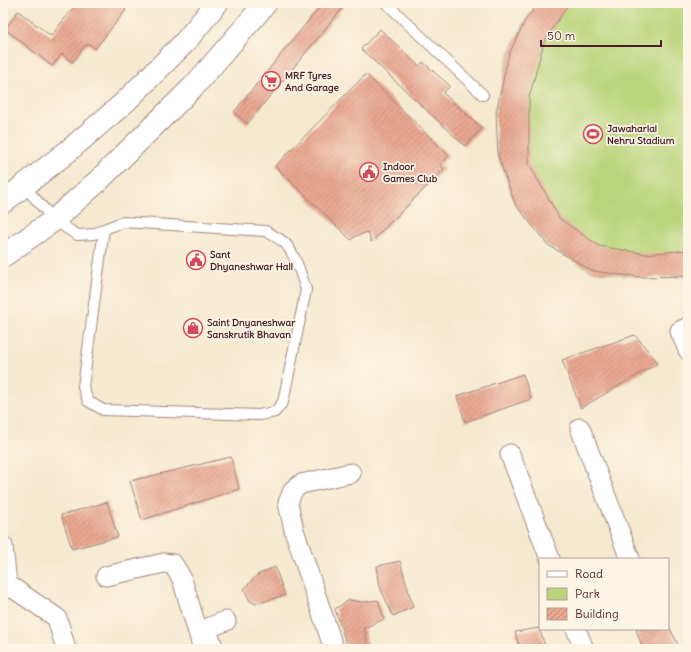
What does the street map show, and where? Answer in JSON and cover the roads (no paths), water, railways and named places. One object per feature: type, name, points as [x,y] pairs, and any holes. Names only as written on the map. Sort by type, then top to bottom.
[{"type":"main road","points":[[3,202],[67,152],[125,102],[185,42],[218,3]]},
{"type":"main road","points":[[3,256],[54,220],[98,181],[195,85],[266,3]]},
{"type":"street","points":[[688,327],[680,332],[688,350]]},
{"type":"street","points":[[580,428],[630,558]]},
{"type":"street","points":[[510,454],[550,558]]},
{"type":"street","points":[[334,649],[294,530],[288,503],[293,490],[301,484],[351,473]]},
{"type":"street","points":[[3,546],[5,587],[57,618],[66,649]]},
{"type":"street","points":[[106,576],[164,563],[173,564],[182,579],[203,649]]},
{"type":"street","points":[[214,649],[208,633],[210,627],[226,621]]},
{"type":"lane","points":[[386,3],[483,95]]},
{"type":"lane","points":[[24,186],[54,220],[77,235],[94,234],[104,228],[123,222],[266,231],[285,244],[301,272],[306,290],[283,402],[275,412],[259,415],[103,410],[88,401],[83,387],[104,228]]},
{"type":"place","name":"MRF Tyres And Garage","points":[[271,81]]},
{"type":"place","name":"Jawaharlal Nehru Stadium","points":[[593,134]]},
{"type":"place","name":"Indoor Games Club","points":[[369,172]]},
{"type":"place","name":"Sant Dhyaneshwar Hall","points":[[196,260]]},
{"type":"place","name":"Saint Dnyaneshwar Sanskrutik Bhavan","points":[[193,328]]}]
